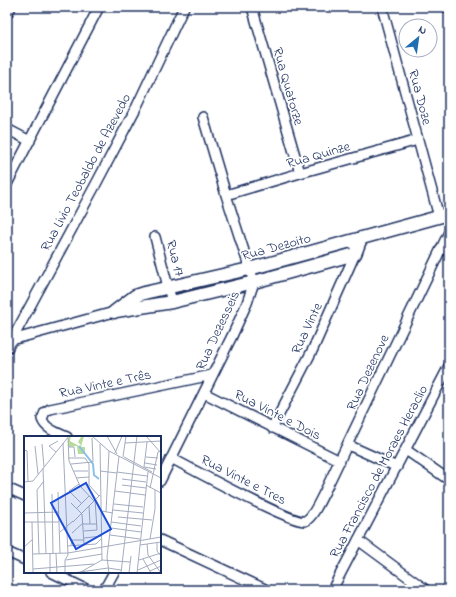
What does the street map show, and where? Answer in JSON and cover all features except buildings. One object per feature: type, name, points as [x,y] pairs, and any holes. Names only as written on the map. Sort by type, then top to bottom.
[{"type":"street","points":[[7,14],[11,7]]},
{"type":"street","points":[[7,184],[99,7]]},
{"type":"street","name":"Rua Livio Teobaldo de Azevedo","points":[[7,349],[9,340],[108,162],[137,106],[184,7]]},
{"type":"street","name":"Rua Quatorze","points":[[252,7],[300,173]]},
{"type":"street","name":"Rua Doze","points":[[382,7],[418,140],[444,216]]},
{"type":"street","name":"Rua Dezesseis","points":[[161,477],[244,310],[254,282],[203,117]]},
{"type":"street","points":[[7,128],[30,141]]},
{"type":"street","name":"Rua Quinze","points":[[226,195],[418,140]]},
{"type":"street","name":"Rua Dezoito","points":[[114,312],[135,296],[144,293],[249,269],[444,216]]},
{"type":"street","name":"Rua Dezenove","points":[[305,521],[318,504],[348,445],[449,232]]},
{"type":"street","name":"Rua 17","points":[[156,237],[172,302]]},
{"type":"street","name":"Rua Vinte","points":[[272,428],[313,349],[361,238]]},
{"type":"street","name":"Rua Dezoito","points":[[9,340],[114,312],[172,302],[254,282],[355,254]]},
{"type":"street","name":"Rua Francisco de Moraes Heraclio","points":[[332,590],[449,366]]},
{"type":"street","name":"Rua Vinte e Três","points":[[65,436],[44,424],[42,419],[45,412],[50,409],[212,375]]},
{"type":"street","name":"Rua Vinte e Dois","points":[[204,392],[272,428],[340,461]]},
{"type":"street","points":[[348,445],[397,467]]},
{"type":"street","points":[[406,450],[449,480]]},
{"type":"street","name":"Rua Vinte e Tres","points":[[171,458],[273,511],[294,520],[301,522],[305,521]]},
{"type":"street","points":[[7,488],[24,496]]},
{"type":"street","points":[[161,540],[267,590]]},
{"type":"street","points":[[358,540],[426,590]]},
{"type":"street","points":[[7,552],[24,560]]},
{"type":"street","points":[[53,573],[88,590]]},
{"type":"street","points":[[104,590],[113,573]]}]
